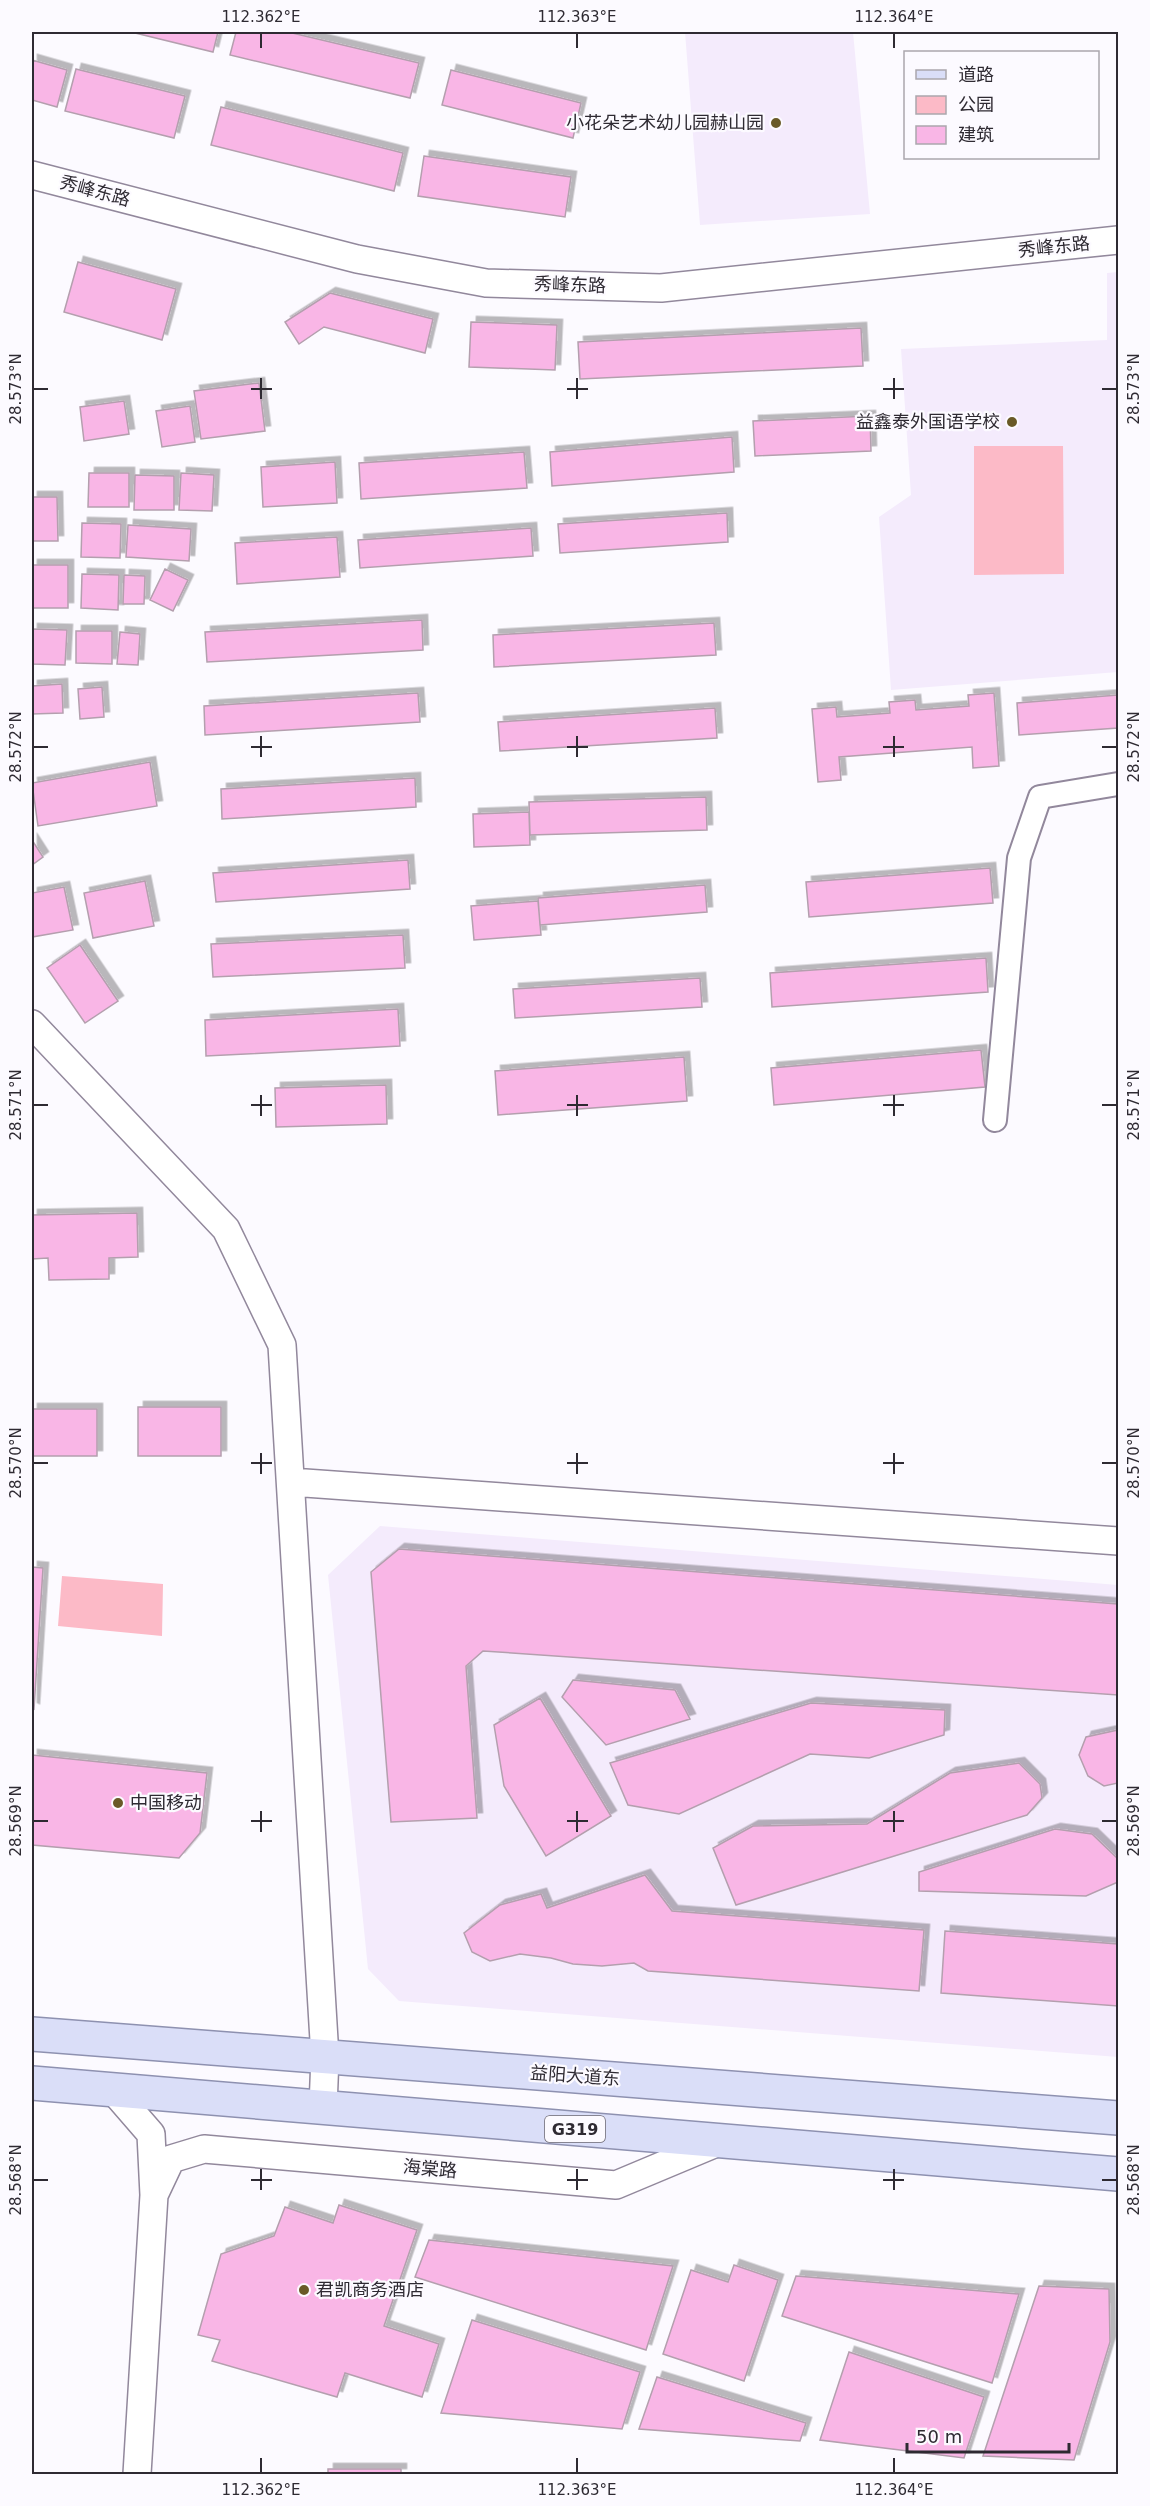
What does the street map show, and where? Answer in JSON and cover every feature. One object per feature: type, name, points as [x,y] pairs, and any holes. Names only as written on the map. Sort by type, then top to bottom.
[{"type":"main road","name":"益阳大道东","points":[[32,2034],[1119,2118]]},
{"type":"main road","name":"G319","points":[[32,2083],[1119,2174]]},
{"type":"street","name":"秀峰东路","points":[[32,175],[357,259],[486,283],[662,288],[1119,240]]},
{"type":"street","points":[[995,1120],[1019,858],[1040,797],[1119,784]]},
{"type":"street","points":[[32,1024],[226,1229],[282,1345],[325,2057],[323,2107]]},
{"type":"street","points":[[291,1482],[1119,1541]]},
{"type":"street","name":"海棠路","points":[[112,2089],[151,2134],[154,2195],[137,2475]]},
{"type":"street","name":"海棠路","points":[[154,2195],[171,2159],[204,2149],[616,2185],[721,2141]]},
{"type":"shaded area","name":"小花朵艺术幼儿园赫山园","points":[[685,32],[853,32],[870,214],[700,225]]},
{"type":"shaded area","name":"益鑫泰外国语学校","points":[[1118,272],[1118,672],[891,690],[879,517],[911,495],[901,349],[1107,340],[1107,273]]},
{"type":"shaded area","points":[[380,1526],[1118,1585],[1118,2057],[399,2001],[368,1969],[328,1575]]},
{"type":"green space","points":[[974,446],[1063,446],[1064,574],[974,575]]},
{"type":"green space","points":[[62,1576],[163,1584],[162,1636],[58,1626]]},
{"type":"building","points":[[131,32],[218,32],[213,52]]},
{"type":"building","points":[[236,32],[288,32],[419,63],[410,98],[230,55]]},
{"type":"building","points":[[32,60],[67,70],[57,107],[32,100]]},
{"type":"building","points":[[76,69],[185,96],[174,138],[65,111]]},
{"type":"building","points":[[451,70],[581,103],[573,138],[442,105]]},
{"type":"building","points":[[221,107],[403,153],[394,191],[211,145]]},
{"type":"building","points":[[424,156],[571,177],[565,217],[418,196]]},
{"type":"building","points":[[78,262],[176,289],[162,340],[64,312]]},
{"type":"building","points":[[330,293],[433,319],[425,353],[324,327],[299,344],[285,322]]},
{"type":"building","points":[[471,322],[557,325],[555,370],[469,367]]},
{"type":"building","points":[[861,328],[863,366],[580,379],[578,342]]},
{"type":"building","points":[[259,383],[265,431],[201,439],[194,391]]},
{"type":"building","points":[[124,401],[129,434],[84,441],[80,407]]},
{"type":"building","points":[[190,406],[195,442],[162,447],[156,411]]},
{"type":"building","points":[[870,416],[871,451],[755,456],[753,421]]},
{"type":"building","points":[[732,437],[734,472],[552,486],[550,452]]},
{"type":"building","points":[[524,452],[527,488],[361,499],[359,463]]},
{"type":"building","points":[[335,462],[337,503],[263,507],[261,467]]},
{"type":"building","points":[[89,473],[129,473],[129,507],[88,507]]},
{"type":"building","points":[[181,473],[214,475],[212,511],[179,510]]},
{"type":"building","points":[[135,475],[174,476],[174,510],[134,510]]},
{"type":"building","points":[[32,497],[57,497],[58,541],[32,541]]},
{"type":"building","points":[[727,513],[728,542],[560,553],[558,524]]},
{"type":"building","points":[[82,523],[121,524],[120,558],[81,557]]},
{"type":"building","points":[[128,525],[191,529],[189,561],[126,557]]},
{"type":"building","points":[[531,528],[533,556],[360,568],[358,540]]},
{"type":"building","points":[[337,537],[340,577],[237,584],[235,543]]},
{"type":"building","points":[[32,565],[68,565],[68,608],[32,608]]},
{"type":"building","points":[[165,569],[188,580],[173,611],[150,600]]},
{"type":"building","points":[[82,574],[119,575],[118,610],[81,608]]},
{"type":"building","points":[[124,575],[145,576],[144,604],[123,604]]},
{"type":"building","points":[[422,620],[423,650],[207,662],[205,632]]},
{"type":"building","points":[[714,623],[716,655],[494,667],[493,635]]},
{"type":"building","points":[[32,629],[67,630],[65,665],[32,664]]},
{"type":"building","points":[[76,631],[112,631],[112,664],[76,663]]},
{"type":"building","points":[[120,632],[140,634],[138,665],[117,664]]},
{"type":"building","points":[[62,684],[63,713],[32,714],[32,686]]},
{"type":"building","points":[[102,687],[104,717],[80,719],[78,689]]},
{"type":"building","points":[[418,693],[420,722],[205,735],[204,706]]},
{"type":"building","points":[[994,693],[999,766],[973,768],[972,747],[839,757],[841,780],[818,782],[812,709],[836,707],[837,717],[890,713],[889,702],[915,700],[916,710],[969,706],[968,695]]},
{"type":"building","points":[[1118,695],[1118,728],[1019,735],[1017,703]]},
{"type":"building","points":[[715,708],[717,738],[500,751],[498,722]]},
{"type":"building","points":[[150,762],[157,806],[38,826],[32,783]]},
{"type":"building","points":[[415,778],[416,807],[222,819],[221,789]]},
{"type":"building","points":[[706,797],[707,830],[530,835],[529,802]]},
{"type":"building","points":[[529,812],[530,845],[474,847],[473,814]]},
{"type":"building","points":[[32,840],[43,857],[32,865]]},
{"type":"building","points":[[408,860],[410,889],[216,902],[213,873]]},
{"type":"building","points":[[990,868],[993,903],[809,917],[806,882]]},
{"type":"building","points":[[145,881],[154,926],[93,938],[84,893]]},
{"type":"building","points":[[705,885],[707,912],[540,925],[538,898]]},
{"type":"building","points":[[64,887],[73,930],[32,937],[32,893]]},
{"type":"building","points":[[538,901],[541,935],[474,940],[471,906]]},
{"type":"building","points":[[403,935],[405,968],[213,977],[211,944]]},
{"type":"building","points":[[80,945],[118,1001],[85,1023],[47,968]]},
{"type":"building","points":[[986,958],[988,992],[772,1007],[770,973]]},
{"type":"building","points":[[700,978],[702,1007],[515,1018],[513,989]]},
{"type":"building","points":[[398,1009],[400,1046],[206,1056],[205,1020]]},
{"type":"building","points":[[981,1050],[985,1087],[774,1105],[771,1068]]},
{"type":"building","points":[[684,1057],[687,1101],[498,1115],[495,1071]]},
{"type":"building","points":[[386,1085],[387,1124],[276,1127],[275,1088]]},
{"type":"building","points":[[137,1213],[138,1257],[109,1258],[109,1279],[49,1280],[48,1258],[32,1259],[32,1215]]},
{"type":"building","points":[[138,1407],[221,1407],[221,1456],[138,1456]]},
{"type":"building","points":[[32,1409],[97,1409],[97,1456],[32,1456]]},
{"type":"building","points":[[399,1549],[1118,1604],[1118,1695],[483,1651],[466,1666],[477,1818],[391,1822],[371,1572]]},
{"type":"building","points":[[32,1567],[43,1568],[34,1709],[32,1708]]},
{"type":"building","points":[[573,1680],[675,1690],[690,1719],[606,1745],[562,1697]]},
{"type":"building","points":[[540,1698],[611,1816],[546,1856],[504,1786],[494,1725]]},
{"type":"building","points":[[811,1703],[945,1710],[944,1735],[869,1758],[810,1754],[679,1814],[628,1805],[610,1763]]},
{"type":"building","points":[[1118,1730],[1118,1783],[1104,1786],[1088,1776],[1079,1755],[1086,1737]]},
{"type":"building","name":"中国移动","points":[[32,1755],[207,1773],[200,1833],[179,1858],[32,1845]]},
{"type":"building","points":[[1019,1763],[1040,1784],[1042,1798],[1027,1815],[736,1905],[713,1848],[753,1826],[867,1824],[950,1773]]},
{"type":"building","points":[[1055,1829],[1092,1834],[1118,1859],[1118,1882],[1086,1896],[919,1891],[919,1872]]},
{"type":"building","points":[[645,1875],[672,1911],[924,1930],[919,1991],[648,1971],[634,1963],[602,1966],[573,1964],[551,1958],[520,1954],[490,1961],[472,1952],[464,1933],[500,1905],[541,1894],[547,1908]]},
{"type":"building","points":[[945,1931],[1118,1944],[1118,2006],[941,1993]]},
{"type":"building","name":"君凯商务酒店","points":[[339,2205],[417,2230],[384,2326],[439,2344],[422,2397],[345,2373],[337,2397],[212,2361],[220,2340],[198,2335],[221,2254],[274,2236],[285,2207],[333,2223]]},
{"type":"building","points":[[429,2240],[673,2266],[646,2350],[415,2277]]},
{"type":"building","points":[[734,2265],[778,2280],[744,2381],[663,2354],[691,2270],[728,2282]]},
{"type":"building","points":[[796,2276],[1019,2294],[992,2383],[782,2316]]},
{"type":"building","points":[[1039,2286],[1109,2289],[1110,2342],[1074,2460],[983,2456]]},
{"type":"building","points":[[472,2320],[640,2372],[622,2429],[441,2413]]},
{"type":"building","points":[[849,2352],[984,2397],[964,2458],[820,2440]]},
{"type":"building","points":[[657,2377],[806,2423],[800,2441],[639,2429]]},
{"type":"building","points":[[328,2469],[401,2469],[401,2474],[328,2474]]},
{"type":"place","name":"小花朵艺术幼儿园赫山园","points":[[776,123]]},
{"type":"place","name":"益鑫泰外国语学校","points":[[1012,422]]},
{"type":"place","name":"中国移动","points":[[118,1803]]},
{"type":"place","name":"君凯商务酒店","points":[[304,2290]]}]
